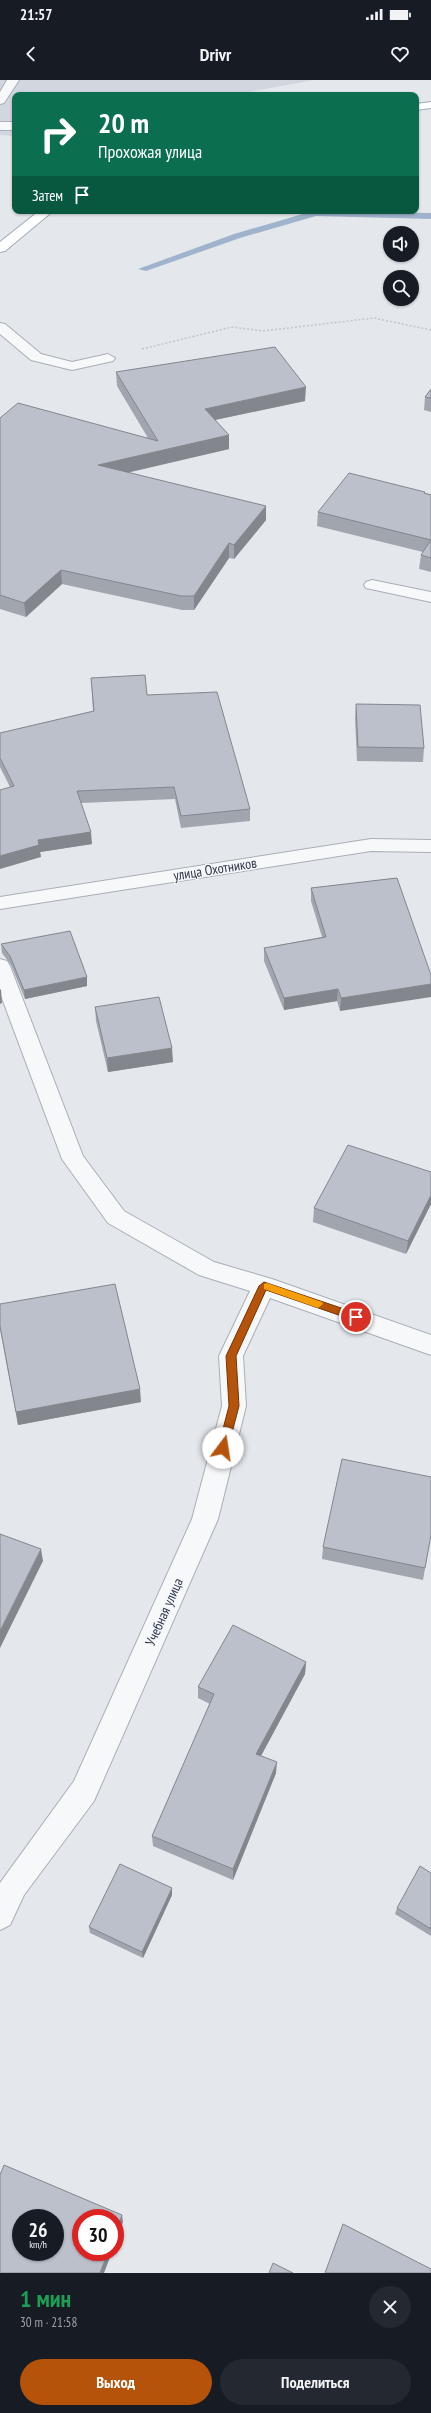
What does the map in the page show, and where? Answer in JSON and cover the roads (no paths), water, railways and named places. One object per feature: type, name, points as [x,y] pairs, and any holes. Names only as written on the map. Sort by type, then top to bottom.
[{"type":"main road","points":[[419,107],[431,105]]},
{"type":"main road","points":[[0,248],[43,214]]},
{"type":"street","points":[[0,100],[13,80]]},
{"type":"street","points":[[0,126],[12,126]]},
{"type":"street","points":[[0,327],[36,357],[72,366],[108,358]]},
{"type":"street","points":[[372,585],[431,597]]},
{"type":"street","name":"улица Охотников","points":[[0,903],[371,845],[431,846]]},
{"type":"street","points":[[0,966],[73,1159],[116,1217],[207,1270],[264,1286],[431,1345]]},
{"type":"street","name":"Учебная улица","points":[[0,1915],[7,1882],[84,1791],[205,1519],[234,1406],[231,1356],[264,1286]]},
{"type":"waterway","points":[[143,269],[237,236],[313,214]]},
{"type":"waterway","points":[[354,214],[431,216]]}]
